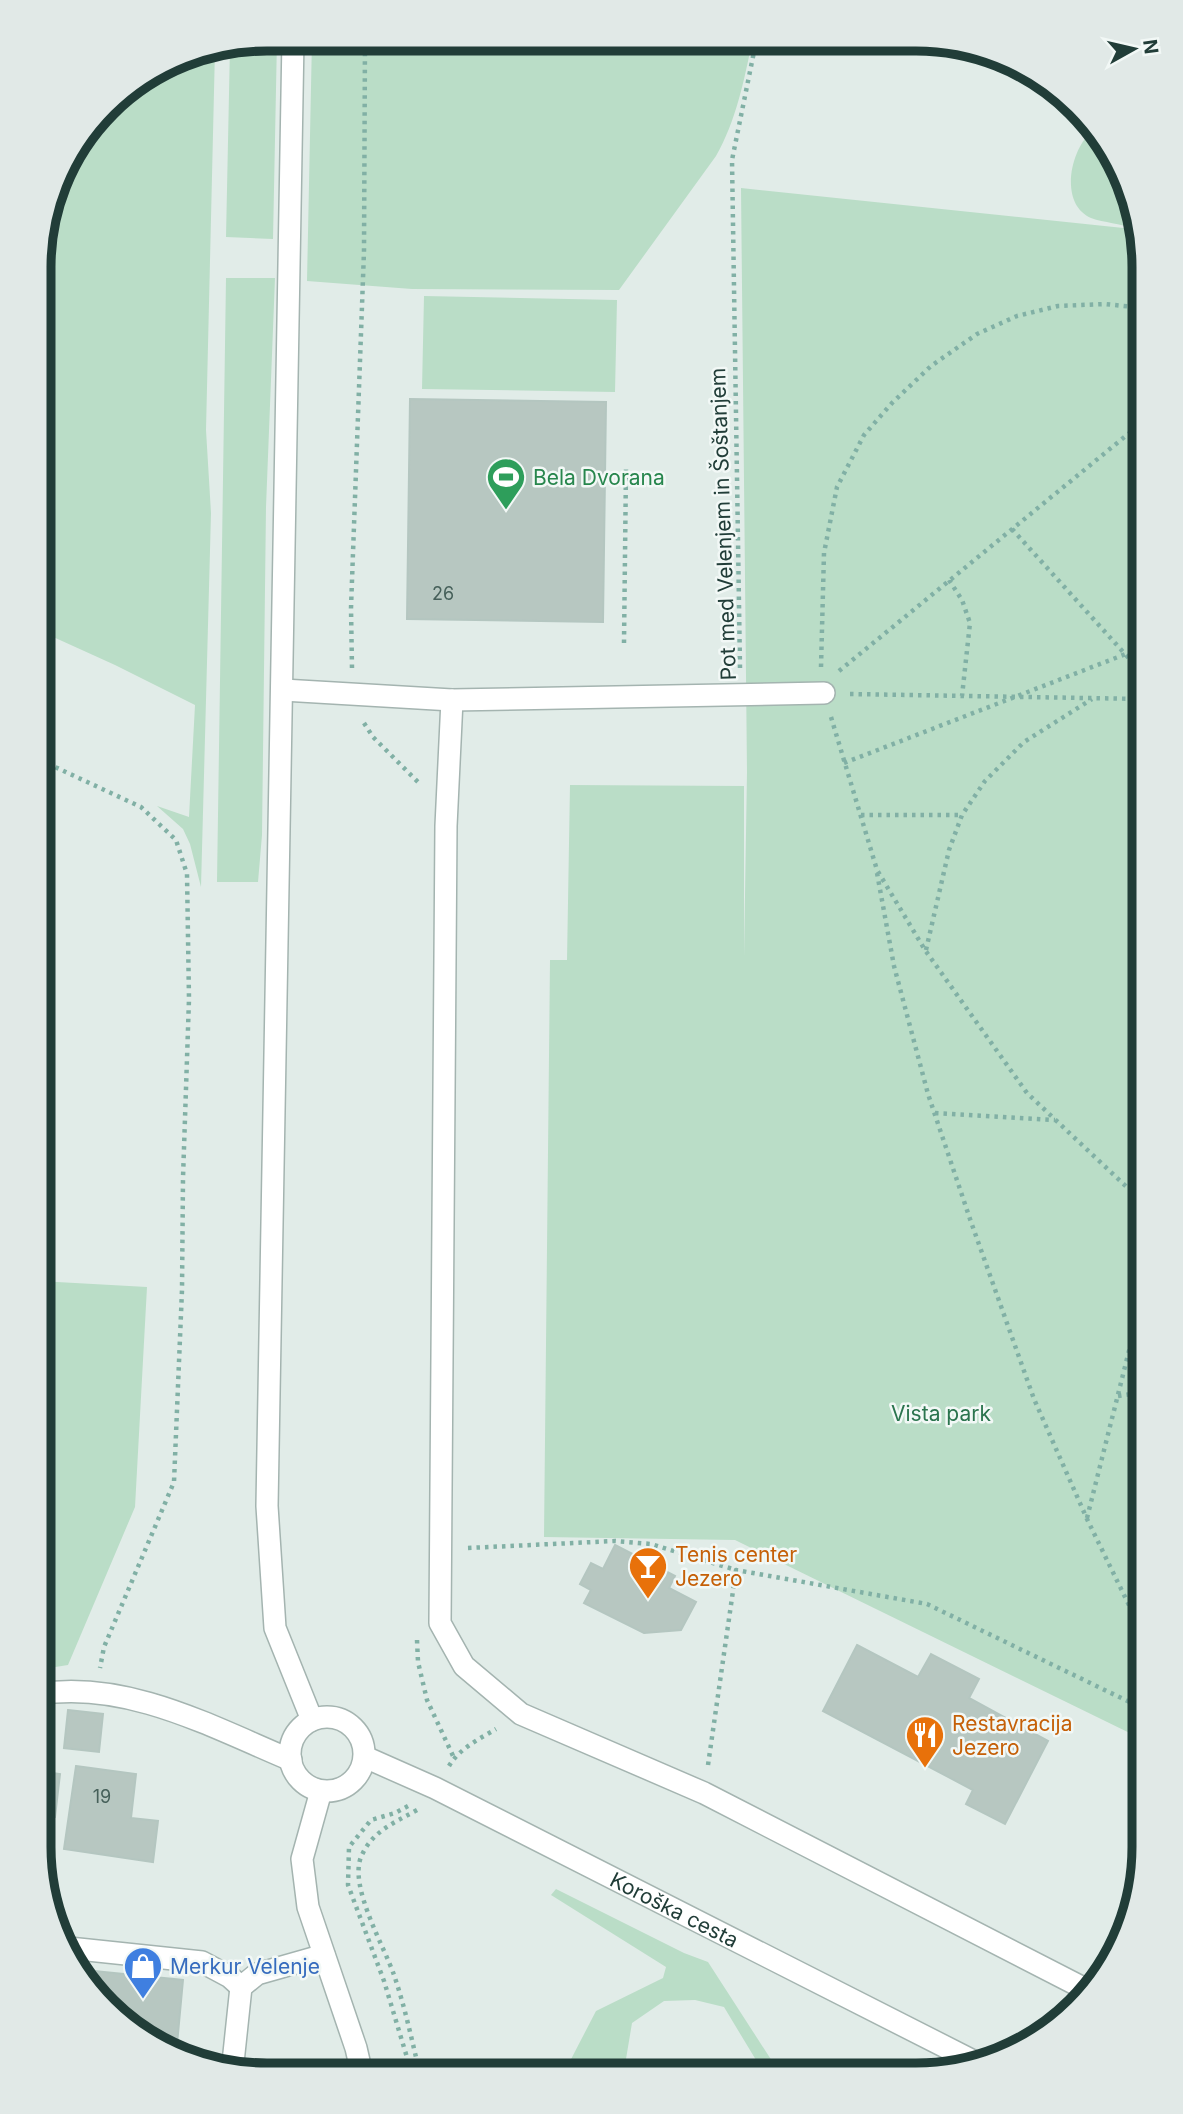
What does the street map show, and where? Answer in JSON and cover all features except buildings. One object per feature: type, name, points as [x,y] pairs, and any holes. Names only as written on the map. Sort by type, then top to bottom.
[{"type":"street","points":[[293,51],[267,1506],[275,1628],[312,1720]]},
{"type":"street","points":[[283,690],[452,700],[822,689]]},
{"type":"street","points":[[452,700],[446,826],[440,1623],[464,1666],[521,1714],[704,1793],[1081,1987]]},
{"type":"street","points":[[51,1693],[96,1691],[167,1709],[291,1759]]},
{"type":"street","points":[[337,1718],[358,1733],[365,1757],[355,1780],[345,1788],[321,1791],[310,1787],[294,1771],[291,1748],[302,1727],[312,1720],[337,1718]]},
{"type":"street","name":"Koroška cesta","points":[[365,1757],[431,1786],[965,2057]]},
{"type":"street","points":[[321,1791],[302,1859],[308,1907],[359,2063]]},
{"type":"street","points":[[76,1949],[202,1962],[230,1977],[241,1987]]},
{"type":"street","points":[[233,2060],[241,1987],[257,1974],[324,1955]]},
{"type":"path","points":[[365,51],[364,251],[351,608],[353,694],[354,706],[373,737],[419,781],[423,793]]},
{"type":"path","name":"Pot med Velenjem in Šoštanjem","points":[[740,675],[732,160],[754,51]]},
{"type":"path","points":[[1132,307],[1105,304],[1058,306],[1017,316],[976,334],[930,366],[864,435],[836,487],[824,553],[822,689],[877,870],[894,966],[935,1113],[971,1223],[1034,1399],[1087,1519],[1132,1608]]},
{"type":"path","points":[[822,689],[1132,431]]},
{"type":"path","points":[[624,643],[626,468]]},
{"type":"path","points":[[1012,529],[1132,661]]},
{"type":"path","points":[[950,580],[971,622],[962,696]]},
{"type":"path","points":[[844,763],[1132,652]]},
{"type":"path","points":[[822,689],[962,696],[1132,699]]},
{"type":"path","points":[[925,950],[949,850],[961,816],[985,781],[1024,742],[1093,698]]},
{"type":"path","points":[[51,765],[141,807],[176,840],[187,874],[189,999],[183,1178],[183,1290],[174,1482],[104,1647],[96,1691]]},
{"type":"path","points":[[861,815],[961,816]]},
{"type":"path","points":[[877,870],[925,950],[1027,1093],[1132,1192]]},
{"type":"path","points":[[935,1113],[1055,1120]]},
{"type":"path","points":[[1087,1519],[1132,1339]]},
{"type":"path","points":[[1118,1396],[1132,1394]]},
{"type":"path","points":[[439,1549],[615,1541],[651,1544],[736,1570],[927,1604],[1132,1703]]},
{"type":"path","points":[[704,1793],[736,1570]]},
{"type":"path","points":[[417,1639],[418,1662],[427,1700],[454,1758]]},
{"type":"path","points":[[409,2063],[384,1981],[348,1885],[349,1847],[371,1821],[395,1813],[416,1801],[454,1758],[477,1740],[521,1714]]},
{"type":"path","points":[[418,2063],[394,1975],[360,1888],[360,1860],[370,1842],[384,1828],[418,1810],[451,1750]]},
{"type":"green space","points":[[277,51],[273,239],[226,237],[230,54]]},
{"type":"green space","points":[[312,51],[750,51],[734,115],[716,156],[619,290],[412,289],[307,281]]},
{"type":"green space","points":[[215,58],[206,430],[211,513],[201,887],[190,844],[183,829],[157,806],[189,817],[195,705],[51,636],[51,267],[55,225],[67,184],[87,147],[104,124],[124,104],[147,87],[184,67]]},
{"type":"green space","name":"Vista park","points":[[1088,136],[1110,171],[1128,227],[1091,218],[1081,211],[1075,201],[1071,190],[1071,177],[1073,164]]},
{"type":"green space","name":"Vista park","points":[[741,188],[1129,229],[1132,253],[1132,1734],[735,1540],[544,1537],[550,960],[567,960],[570,785],[744,786],[744,957],[747,772]]},
{"type":"green space","points":[[226,278],[275,278],[266,507],[262,835],[258,882],[217,882]]},
{"type":"green space","points":[[424,296],[617,300],[615,392],[422,389]]},
{"type":"green space","points":[[51,1282],[147,1287],[135,1507],[68,1665],[51,1668]]},
{"type":"green space","points":[[556,1889],[684,1953],[708,1962],[773,2063],[758,2063],[724,2007],[695,2000],[664,2001],[632,2023],[625,2063],[569,2063],[596,2011],[663,1978],[666,1967],[551,1895]]},
{"type":"place","name":"Bela Dvorana","points":[[506,511]]},
{"type":"place","name":"Tenis center Jezero","points":[[648,1600]]},
{"type":"place","name":"Restavracija Jezero","points":[[925,1769]]},
{"type":"place","name":"Merkur Velenje","points":[[143,2000]]}]
